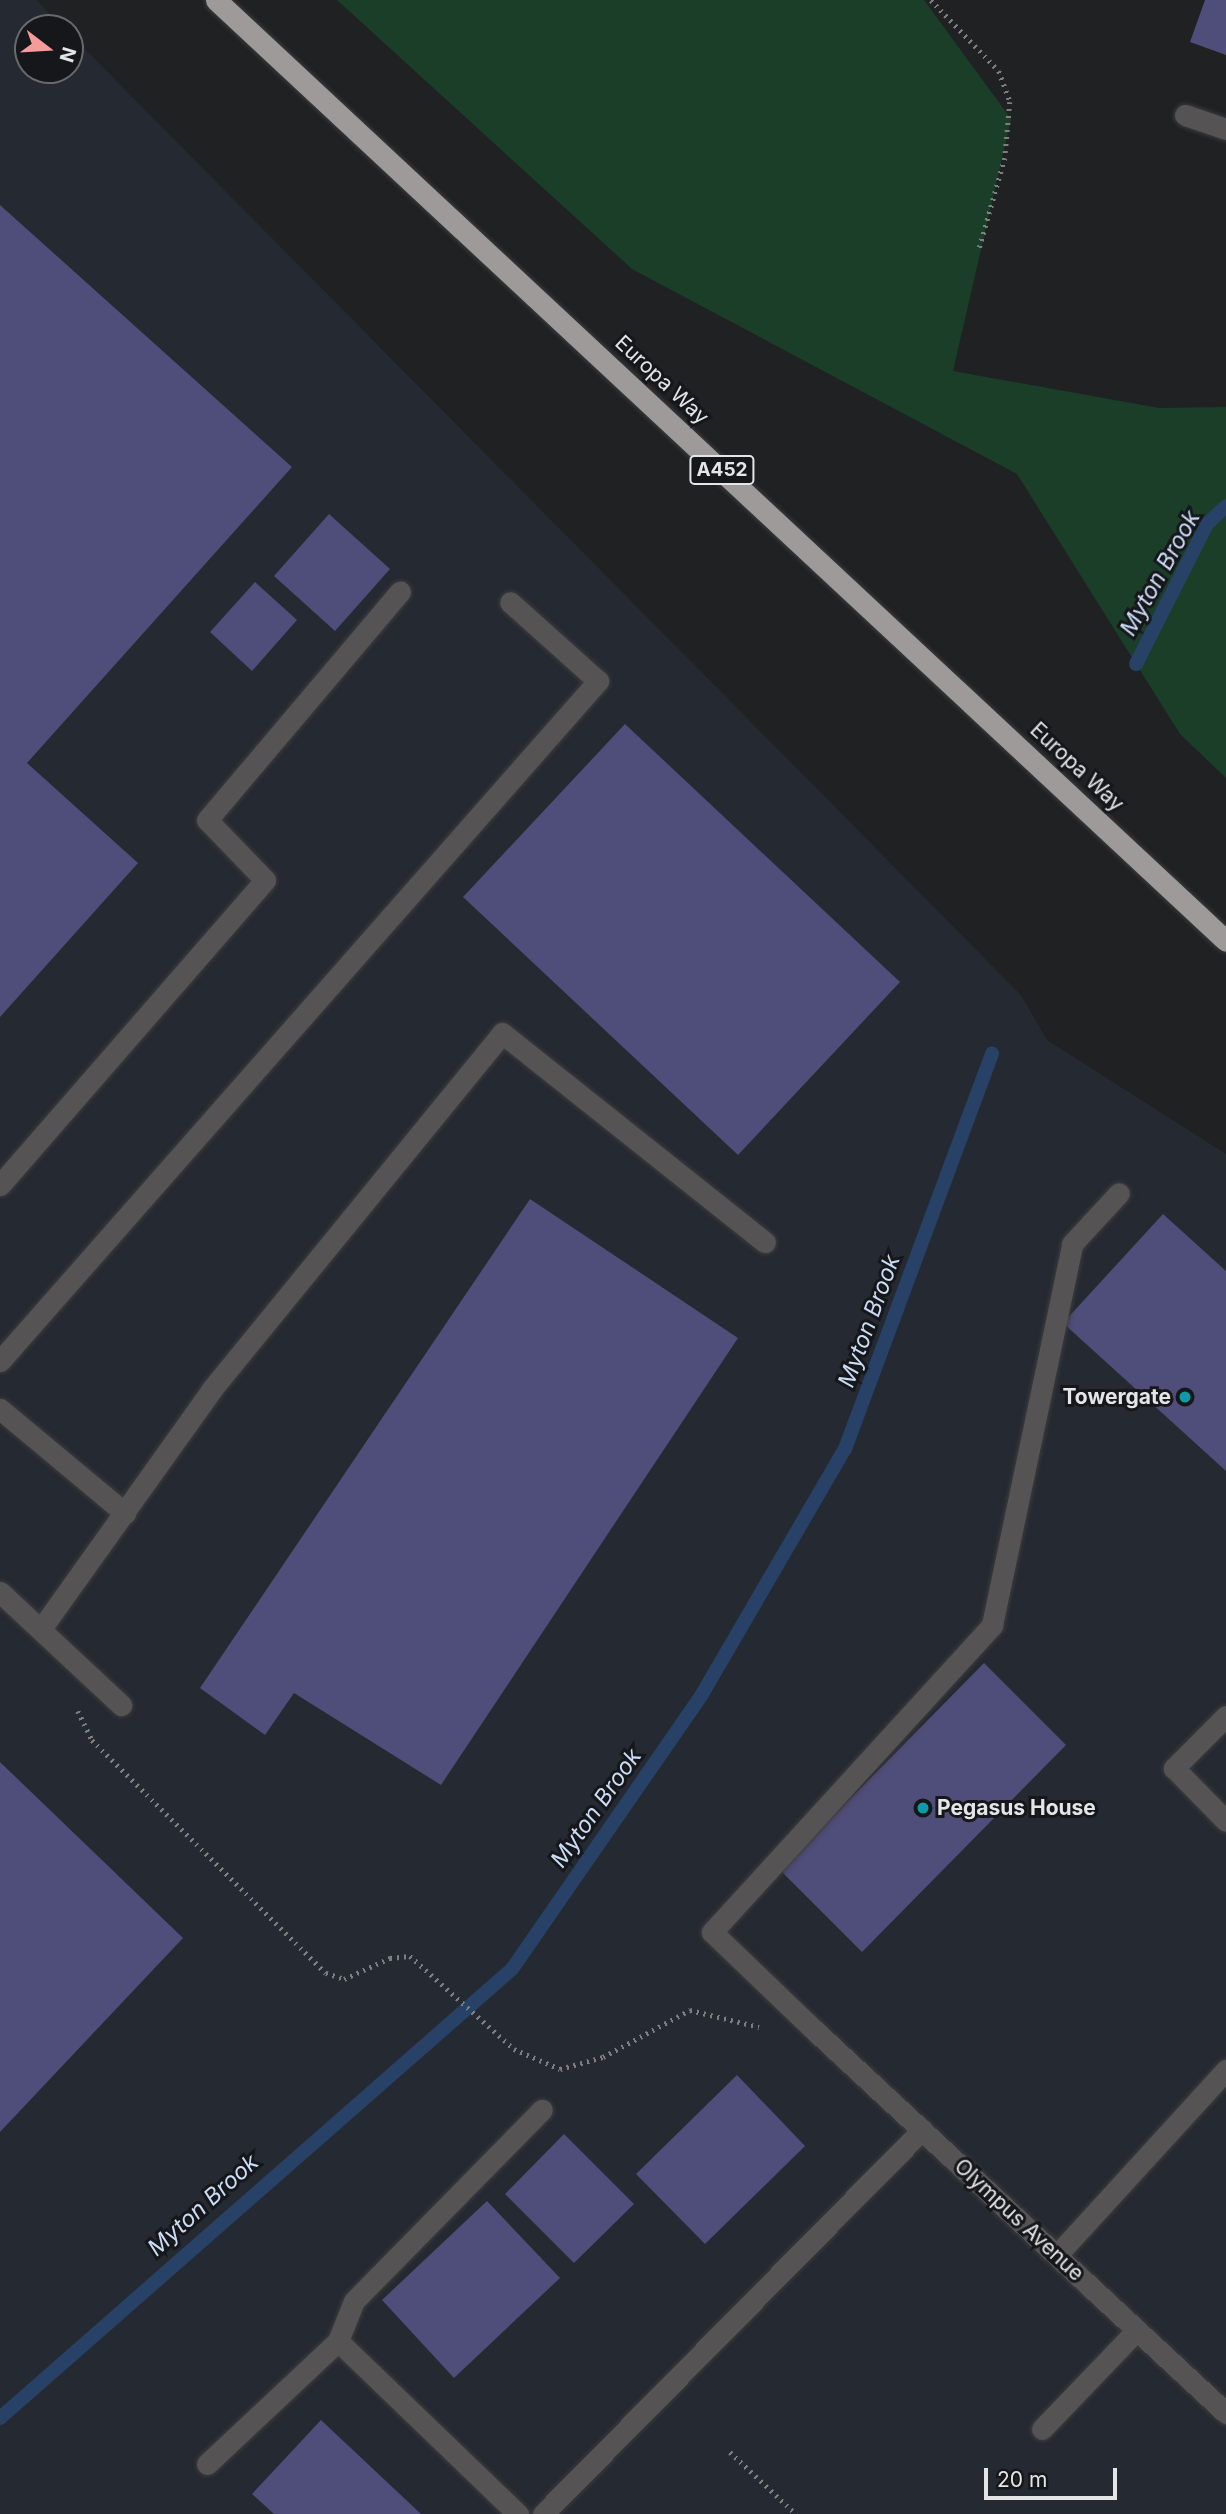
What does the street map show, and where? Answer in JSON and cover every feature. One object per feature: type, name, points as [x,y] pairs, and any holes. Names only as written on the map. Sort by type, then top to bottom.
[{"type":"highway","name":"Europa Way","points":[[216,0],[1226,941]]},
{"type":"street","points":[[1185,115],[1226,129]]},
{"type":"street","points":[[0,1185],[265,880],[206,820],[400,592]]},
{"type":"street","points":[[0,1361],[597,681],[510,602]]},
{"type":"street","points":[[41,1629],[212,1389],[502,1033],[765,1242]]},
{"type":"street","name":"Olympus Avenue","points":[[1119,1193],[1072,1244],[992,1625],[712,1932],[1226,2413]]},
{"type":"street","points":[[0,1409],[125,1513]]},
{"type":"street","points":[[0,1592],[41,1629],[80,1670],[121,1705]]},
{"type":"street","points":[[1226,1716],[1174,1768],[1226,1821]]},
{"type":"street","points":[[1057,2255],[1226,2070]]},
{"type":"street","points":[[207,2464],[338,2341],[354,2301],[542,2110]]},
{"type":"street","points":[[543,2514],[922,2130]]},
{"type":"street","points":[[1042,2428],[1137,2330]]},
{"type":"street","points":[[338,2341],[518,2514]]},
{"type":"path","points":[[932,0],[999,71],[1010,102],[1004,158],[979,250]]},
{"type":"path","points":[[80,1670],[77,1720],[92,1740],[326,1973],[344,1979],[390,1958],[410,1956],[514,2049],[561,2069],[581,2066],[690,2010],[738,2017],[769,2031],[811,2027]]},
{"type":"path","points":[[730,2452],[796,2514]]},
{"type":"shaded area","points":[[0,0],[36,0],[50,14],[14,14],[14,84],[84,84],[84,48],[1021,995],[1047,1040],[1226,1154],[1226,2514],[0,2514]]},
{"type":"green space","points":[[337,0],[924,0],[1011,119],[953,371],[1159,408],[1226,407],[1226,778],[1180,734],[1017,474],[632,269]]},
{"type":"building","points":[[1205,0],[1226,0],[1226,55],[1190,42]]},
{"type":"building","points":[[0,205],[292,467],[27,763],[138,863],[0,1017]]},
{"type":"building","points":[[329,514],[390,569],[335,631],[274,576]]},
{"type":"building","points":[[255,582],[297,620],[252,671],[210,632]]},
{"type":"building","points":[[625,724],[900,982],[738,1155],[463,897]]},
{"type":"building","points":[[530,1199],[738,1338],[441,1785],[294,1693],[265,1735],[200,1688]]},
{"type":"building","name":"Towergate","points":[[1163,1214],[1226,1271],[1226,1471],[1063,1323]]},
{"type":"building","name":"Pegasus House","points":[[984,1663],[1066,1745],[862,1952],[780,1870]]},
{"type":"building","points":[[0,1762],[183,1938],[0,2132]]},
{"type":"building","points":[[737,2075],[805,2146],[705,2244],[636,2174]]},
{"type":"building","points":[[564,2134],[634,2204],[574,2263],[505,2194]]},
{"type":"building","points":[[487,2201],[560,2278],[454,2378],[382,2300]]},
{"type":"building","points":[[321,2420],[421,2514],[274,2514],[252,2494]]},
{"type":"waterway","name":"Myton Brook","points":[[1136,664],[1207,524],[1226,506]]},
{"type":"waterway","name":"Myton Brook","points":[[0,2418],[512,1969],[701,1696],[845,1449],[992,1053]]},
{"type":"place","name":"Towergate","points":[[1185,1397]]},
{"type":"place","name":"Pegasus House","points":[[923,1808]]}]
